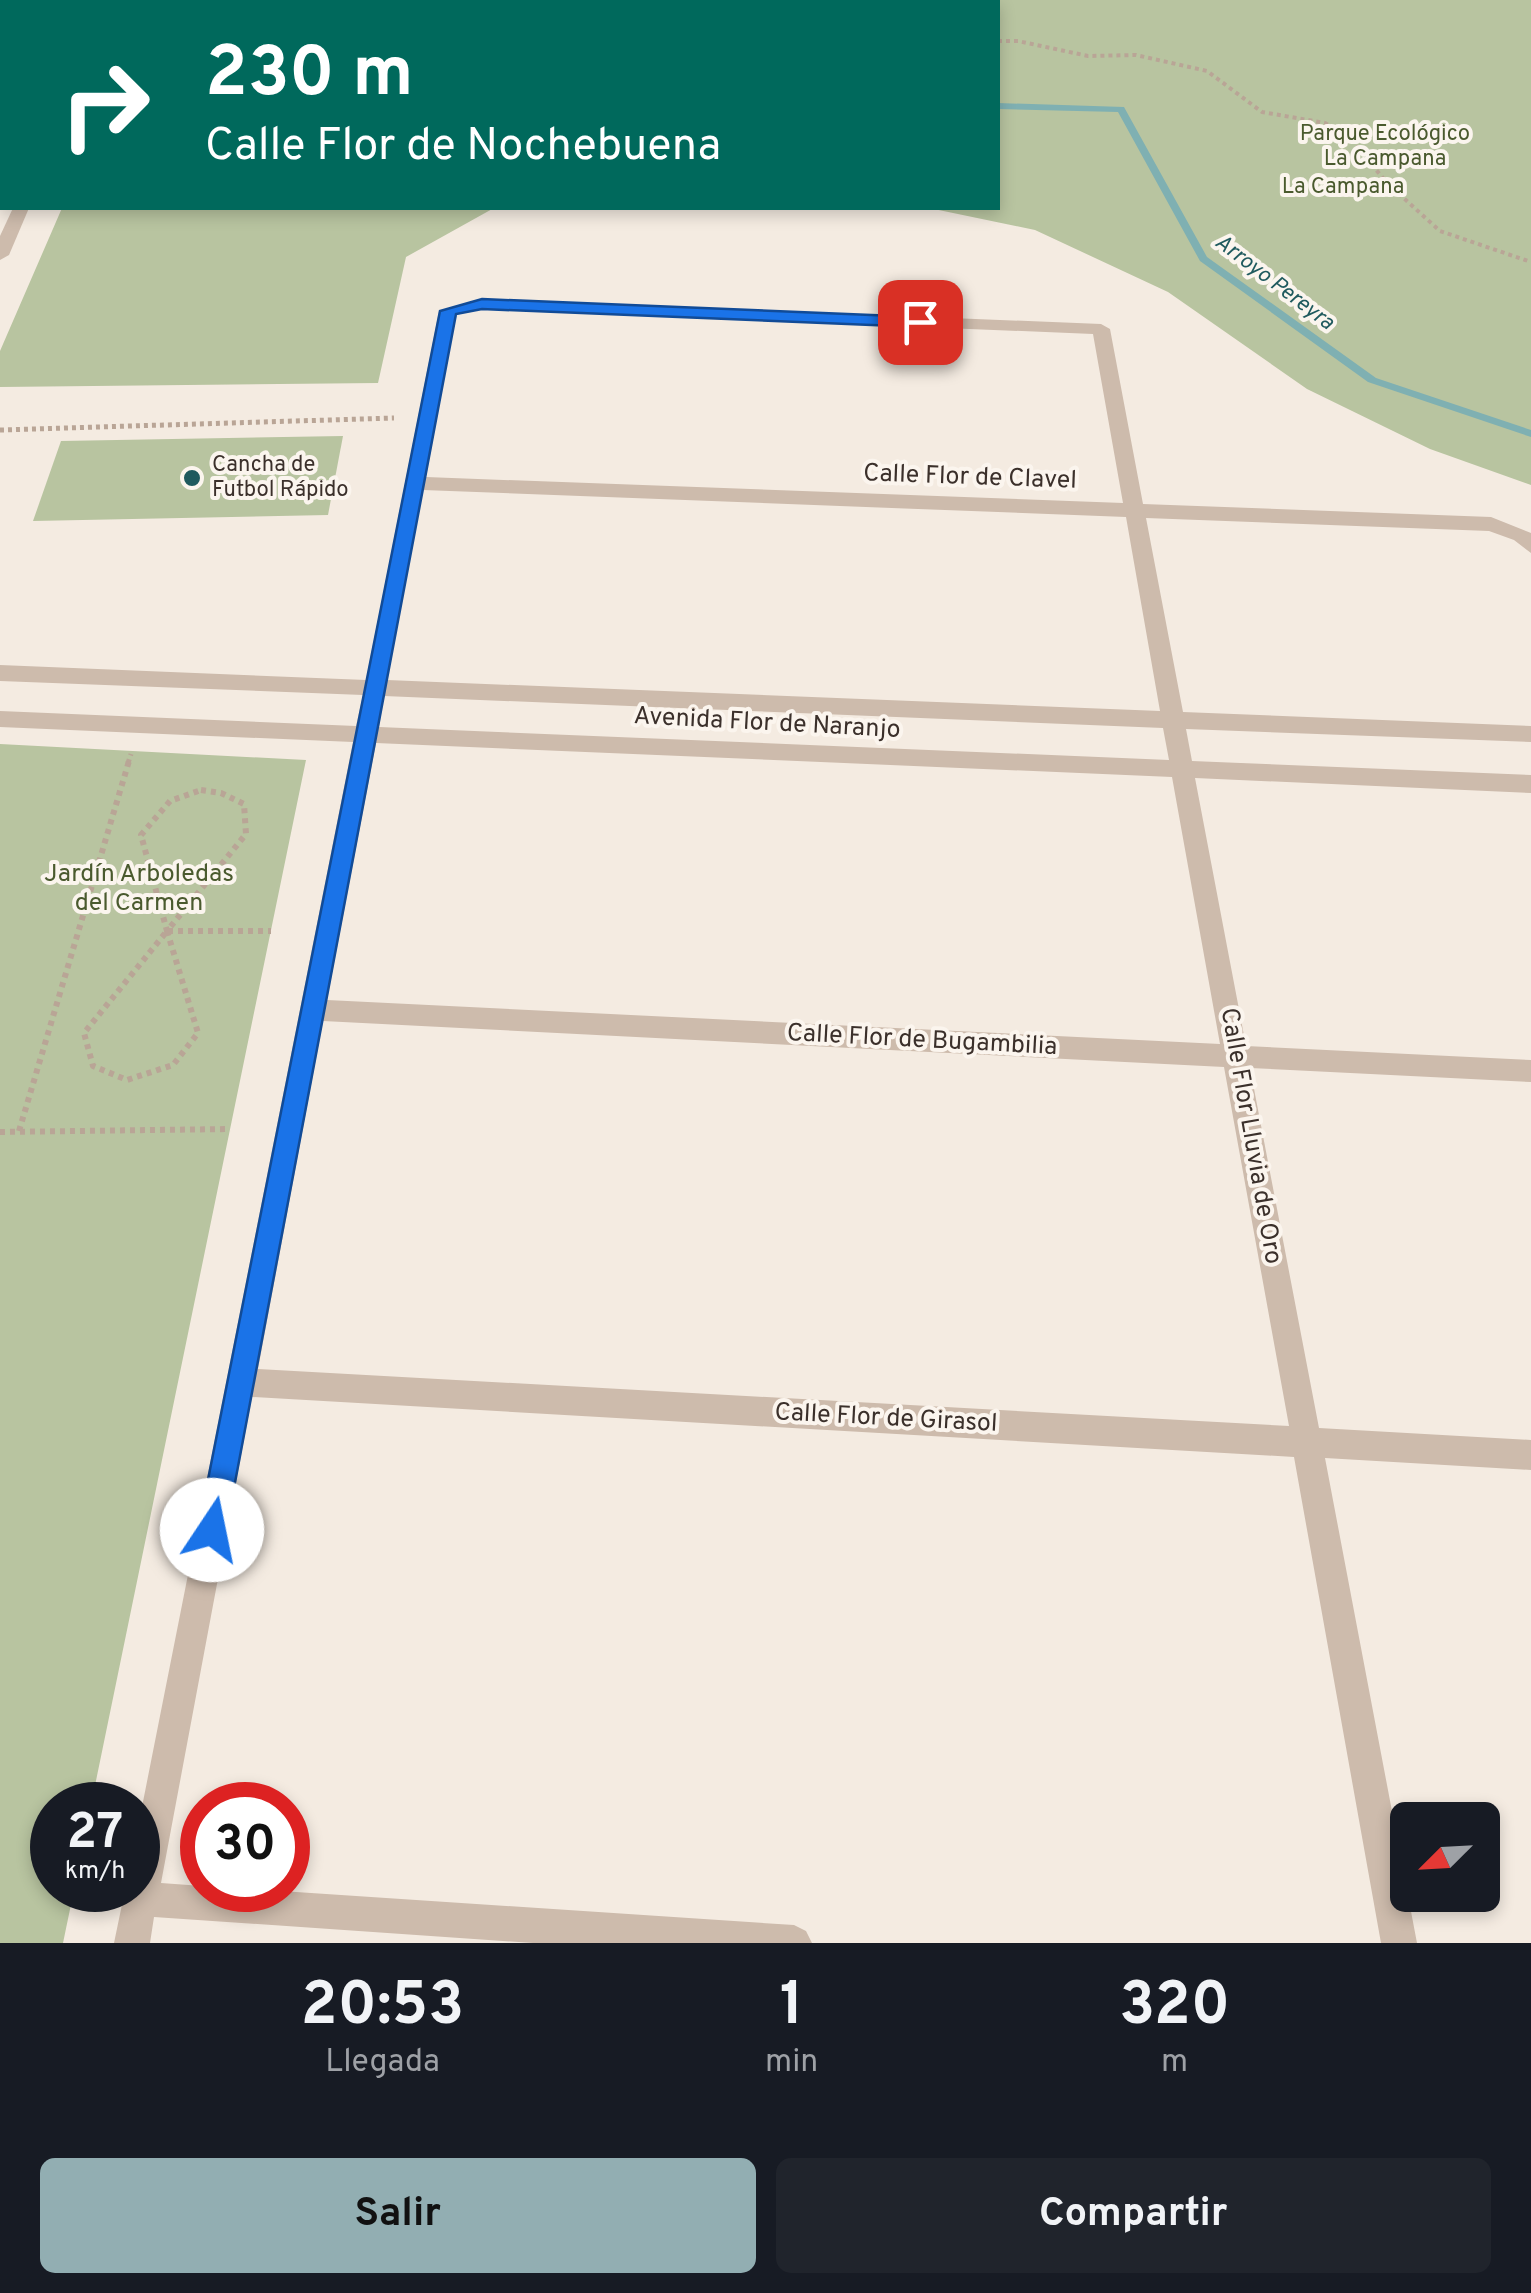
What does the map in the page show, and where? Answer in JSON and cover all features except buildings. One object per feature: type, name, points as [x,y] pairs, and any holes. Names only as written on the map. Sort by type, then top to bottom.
[{"type":"street","points":[[0,254],[21,210]]},
{"type":"street","name":"Calle Flor Lluvia de Oro","points":[[428,417],[448,311],[482,304],[1101,329],[1400,1943]]},
{"type":"street","points":[[160,1796],[428,417]]},
{"type":"street","name":"Calle Flor de Clavel","points":[[415,483],[1491,524],[1526,540]]},
{"type":"street","name":"Avenida Flor de Naranjo","points":[[0,673],[1531,734]]},
{"type":"street","name":"Avenida Flor de Naranjo","points":[[0,719],[1531,784]]},
{"type":"street","name":"Calle Flor de Bugambilia","points":[[312,1010],[1531,1071]]},
{"type":"street","name":"Calle Flor de Girasol","points":[[240,1382],[1531,1455]]},
{"type":"street","points":[[160,1900],[794,1943]]},
{"type":"street","points":[[132,1943],[138,1912]]},
{"type":"path","points":[[1000,42],[1018,41],[1088,56],[1136,55],[1208,71],[1262,112],[1325,123],[1350,138],[1387,183],[1440,231],[1531,262]]},
{"type":"path","points":[[0,430],[428,417]]},
{"type":"path","points":[[20,1132],[132,750]]},
{"type":"path","points":[[166,930],[141,835],[155,808],[181,795],[213,790],[244,804],[246,834],[166,930],[84,1033],[93,1066],[127,1080],[173,1065],[198,1033],[166,930]]},
{"type":"path","points":[[166,930],[271,931]]},
{"type":"path","points":[[0,1132],[230,1129]]},
{"type":"green space","name":"Parque Ecológico La Campana","points":[[1000,0],[1531,0],[1531,485],[1430,449],[1307,389],[1168,292],[1035,230],[939,210],[1000,210]]},
{"type":"green space","points":[[61,210],[490,210],[406,257],[378,383],[0,387],[0,351]]},
{"type":"green space","name":"Cancha de Futbol Rápido","points":[[343,436],[328,515],[33,521],[61,441]]},
{"type":"green space","name":"Jardín Arboledas del Carmen","points":[[0,744],[306,760],[96,1782],[30,1782],[30,1912],[69,1912],[63,1943],[0,1943]]},
{"type":"waterway","name":"Arroyo Pereyra","points":[[1000,106],[1121,109],[1203,259],[1372,380],[1531,434]]},
{"type":"place","name":"Cancha de Futbol Rápido","points":[[192,478]]},
{"type":"route","points":[[212,1530],[448,311],[482,304],[920,322]]},
{"type":"park label","name":"La Campana","points":[[1343,187]]}]
